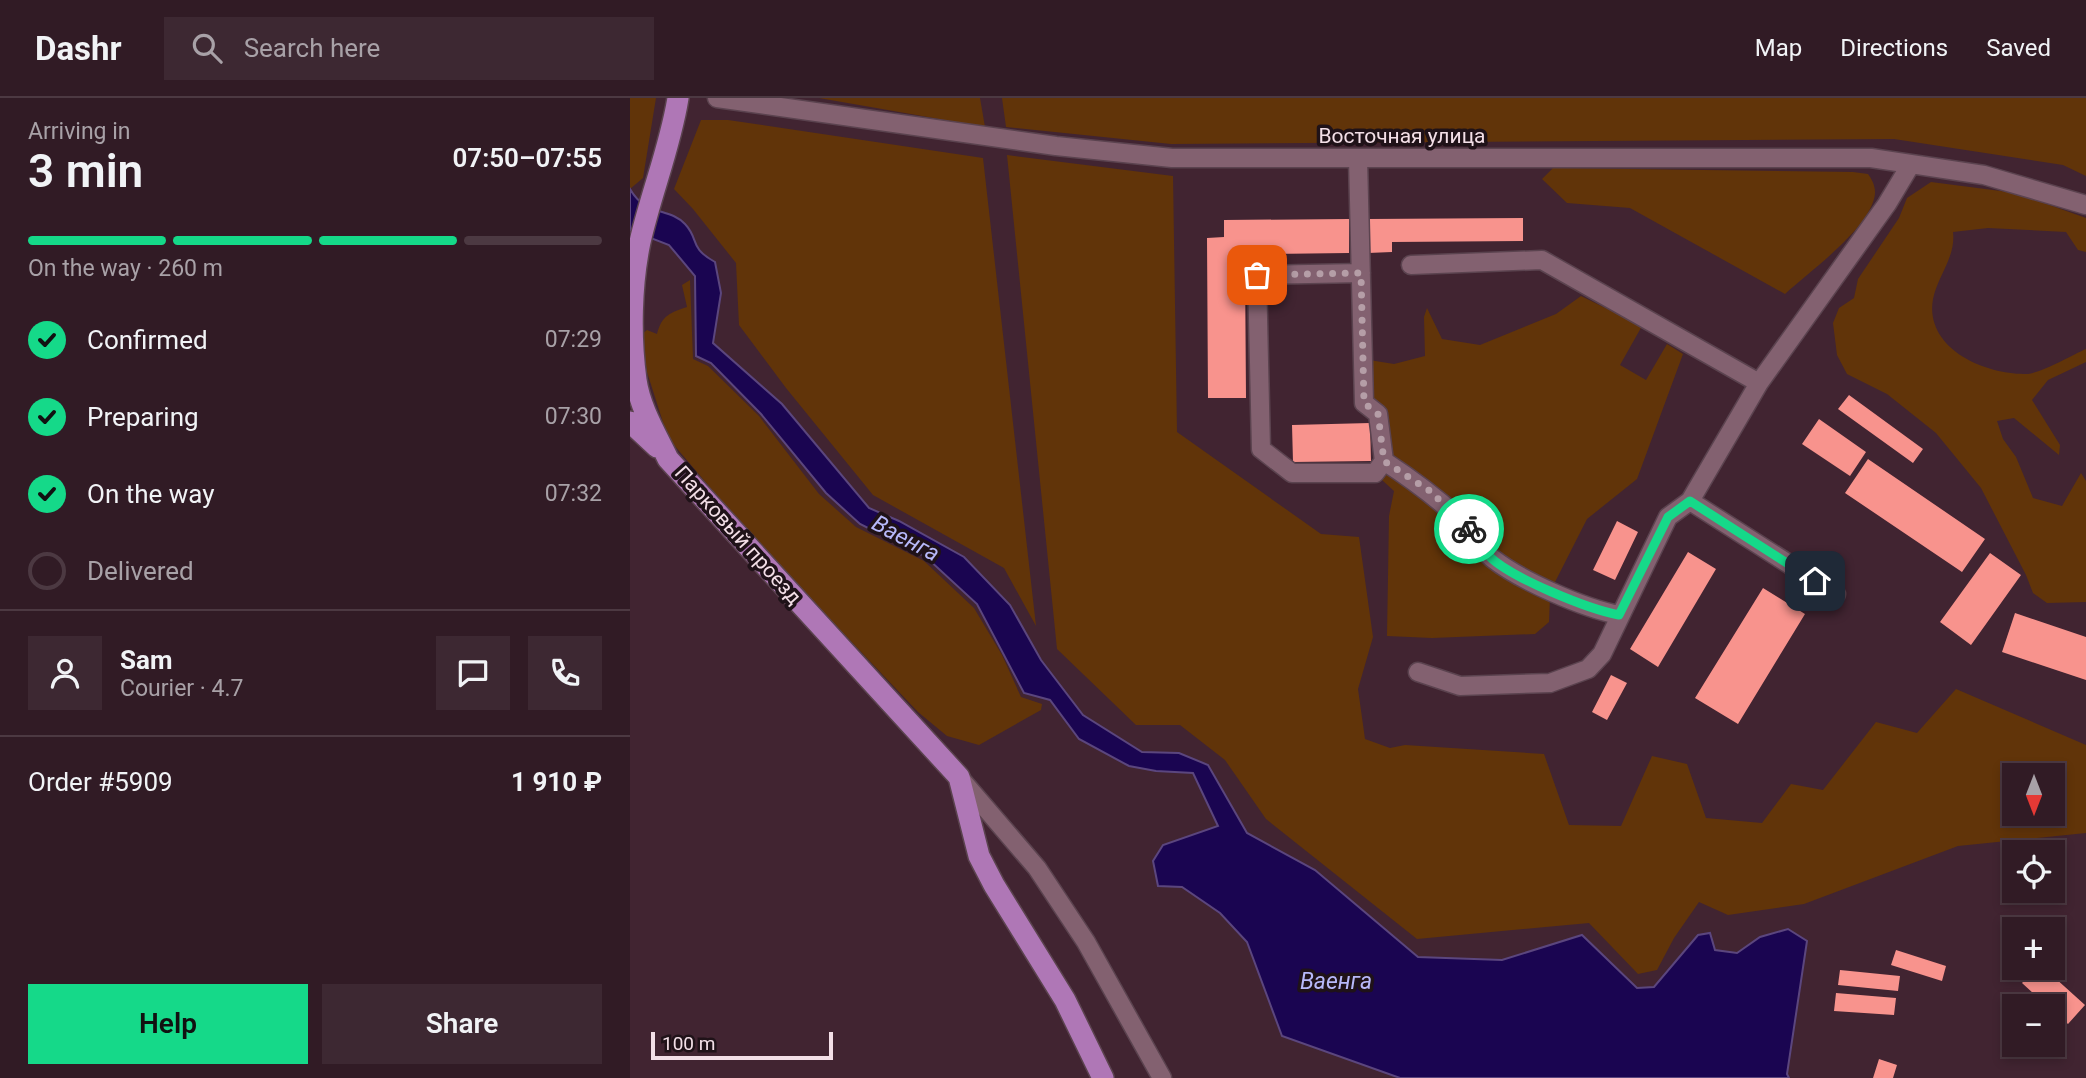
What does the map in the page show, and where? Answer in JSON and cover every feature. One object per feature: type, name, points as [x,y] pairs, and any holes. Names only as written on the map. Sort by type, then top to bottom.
[{"type":"main road","name":"Парковый проезд","points":[[678,98],[673,131],[633,269],[632,340],[636,382],[647,415],[668,459],[959,777]]},
{"type":"main road","points":[[630,422],[668,459]]},
{"type":"main road","points":[[959,777],[979,856],[1065,1000],[1102,1078]]},
{"type":"street","name":"Восточная улица","points":[[717,98],[1056,146],[1159,157],[1871,158],[1984,175],[2086,205]]},
{"type":"street","points":[[1359,159],[1364,403],[1378,414],[1384,461],[1375,473],[1292,473],[1261,449],[1257,275],[1361,273]]},
{"type":"street","points":[[1418,672],[1460,686],[1550,683],[1588,669],[1602,654],[1668,517],[1690,501],[1759,383],[1888,204],[1911,164]]},
{"type":"street","points":[[1410,265],[1542,260],[1759,383]]},
{"type":"street","points":[[1384,461],[1430,491],[1468,527],[1490,556],[1519,575],[1596,611],[1619,615]]},
{"type":"street","points":[[1690,501],[1836,594]]},
{"type":"street","points":[[959,777],[1037,868],[1086,942],[1162,1078]]},
{"type":"shaded area","points":[[630,98],[656,98],[643,178],[630,189]]},
{"type":"shaded area","points":[[819,98],[980,98],[985,127]]},
{"type":"shaded area","points":[[1002,98],[2086,98],[2086,176],[2063,165],[1894,139],[1171,144],[1006,127]]},
{"type":"shaded area","points":[[701,120],[728,120],[983,158],[1036,626],[1004,568],[873,495],[739,325],[736,263],[674,189]]},
{"type":"shaded area","points":[[1007,155],[1173,176],[1177,432],[1321,534],[1359,537],[1373,637],[1358,689],[1365,739],[1390,748],[1405,745],[1544,754],[1569,825],[1621,826],[1652,756],[1687,764],[1706,818],[1762,823],[1791,784],[1823,790],[1876,722],[1917,733],[1956,689],[2086,745],[2086,833],[1958,846],[1804,904],[1728,915],[1699,902],[1674,938],[1657,970],[1638,974],[1589,923],[1417,939],[1266,819],[1225,760],[1180,725],[1136,725],[1057,649]]},
{"type":"shaded area","points":[[1553,168],[1853,172],[1868,174],[1874,185],[1875,195],[1869,212],[1860,225],[1822,263],[1785,294],[1630,208],[1567,203],[1542,179]]},
{"type":"shaded area","points":[[1931,182],[2016,193],[2086,218],[2086,252],[2078,250],[2066,232],[1988,228],[1953,232],[1952,250],[1935,290],[1933,317],[1938,332],[1948,345],[1961,356],[1993,370],[2032,373],[2086,349],[2086,362],[2048,380],[2032,400],[2060,445],[2059,455],[2014,418],[1997,421],[2003,439],[2016,457],[2033,498],[2062,506],[2081,473],[2086,481],[2086,602],[2047,603],[2033,593],[1981,488],[1936,433],[1887,394],[1847,374],[1837,355],[1833,323],[1839,308],[1854,298],[1858,279],[1899,218],[1907,198]]},
{"type":"shaded area","points":[[690,280],[693,359],[708,366],[759,416],[819,494],[856,527],[924,561],[974,608],[1002,655],[1021,697],[1042,704],[1041,710],[979,745],[947,736],[918,712],[753,538],[668,438],[647,372],[641,335],[647,330],[657,334],[667,316],[687,307],[682,285]]},
{"type":"shaded area","points":[[1581,296],[1642,326],[1620,365],[1646,380],[1667,344],[1683,354],[1637,479],[1587,519],[1554,584],[1518,570],[1391,459],[1369,398],[1369,360],[1394,364],[1425,356],[1424,317],[1427,308],[1442,339],[1480,345],[1556,314]]},
{"type":"shaded area","points":[[1387,469],[1550,597],[1549,622],[1535,634],[1432,638],[1387,636],[1389,516],[1394,491],[1382,480]]},
{"type":"water","name":"Ваенга","points":[[630,189],[643,204],[672,215],[685,224],[701,252],[715,262],[721,293],[713,343],[782,404],[869,508],[899,521],[964,557],[1010,605],[1041,660],[1083,715],[1142,752],[1179,753],[1208,765],[1247,833],[1315,870],[1418,957],[1502,960],[1582,935],[1637,988],[1654,987],[1698,935],[1710,933],[1715,950],[1737,953],[1760,937],[1788,929],[1807,941],[1787,1074],[1789,1078],[1400,1078],[1282,1036],[1247,942],[1220,913],[1182,887],[1158,886],[1153,861],[1163,845],[1218,826],[1193,773],[1129,766],[1079,739],[1050,700],[1024,693],[977,604],[926,557],[860,524],[826,493],[761,414],[711,363],[696,356],[695,276],[669,245],[630,230]]},
{"type":"building","points":[[1523,218],[1523,241],[1392,242],[1392,252],[1368,253],[1368,219]]},
{"type":"building","points":[[1349,219],[1349,253],[1265,254],[1265,248],[1260,246],[1239,246],[1239,264],[1245,264],[1246,398],[1208,398],[1207,238],[1224,237],[1224,220]]},
{"type":"building","points":[[1849,395],[1923,449],[1913,463],[1838,409]]},
{"type":"building","points":[[1819,419],[1866,452],[1850,476],[1802,444]]},
{"type":"building","points":[[1370,423],[1371,461],[1293,462],[1292,425]]},
{"type":"building","points":[[1868,459],[1985,539],[1962,572],[1845,493]]},
{"type":"building","points":[[1617,521],[1638,532],[1615,580],[1593,570]]},
{"type":"building","points":[[1688,552],[1716,569],[1658,667],[1630,649]]},
{"type":"building","points":[[1990,553],[2021,575],[1971,645],[1940,622]]},
{"type":"building","points":[[1763,588],[1805,614],[1738,724],[1695,698]]},
{"type":"building","points":[[2015,613],[2086,637],[2086,680],[2002,652]]},
{"type":"building","points":[[1611,675],[1627,683],[1607,720],[1592,712]]},
{"type":"building","points":[[1896,950],[1946,966],[1942,981],[1891,965]]},
{"type":"building","points":[[1840,970],[1900,976],[1898,991],[1838,985]]},
{"type":"building","points":[[2025,980],[2057,980],[2085,1005],[2068,1024],[2065,1021],[2065,994],[2034,994],[2022,983]]},
{"type":"building","points":[[1836,993],[1896,998],[1894,1015],[1834,1011]]},
{"type":"building","points":[[1879,1059],[1897,1065],[1893,1078],[1873,1078]]},
{"type":"way so far","points":[[1257,275],[1361,273],[1364,403],[1378,414],[1384,461],[1430,491],[1469,529]]},
{"type":"route","points":[[1469,529],[1490,556],[1519,575],[1596,611],[1619,615],[1668,517],[1690,501],[1815,581]]}]
